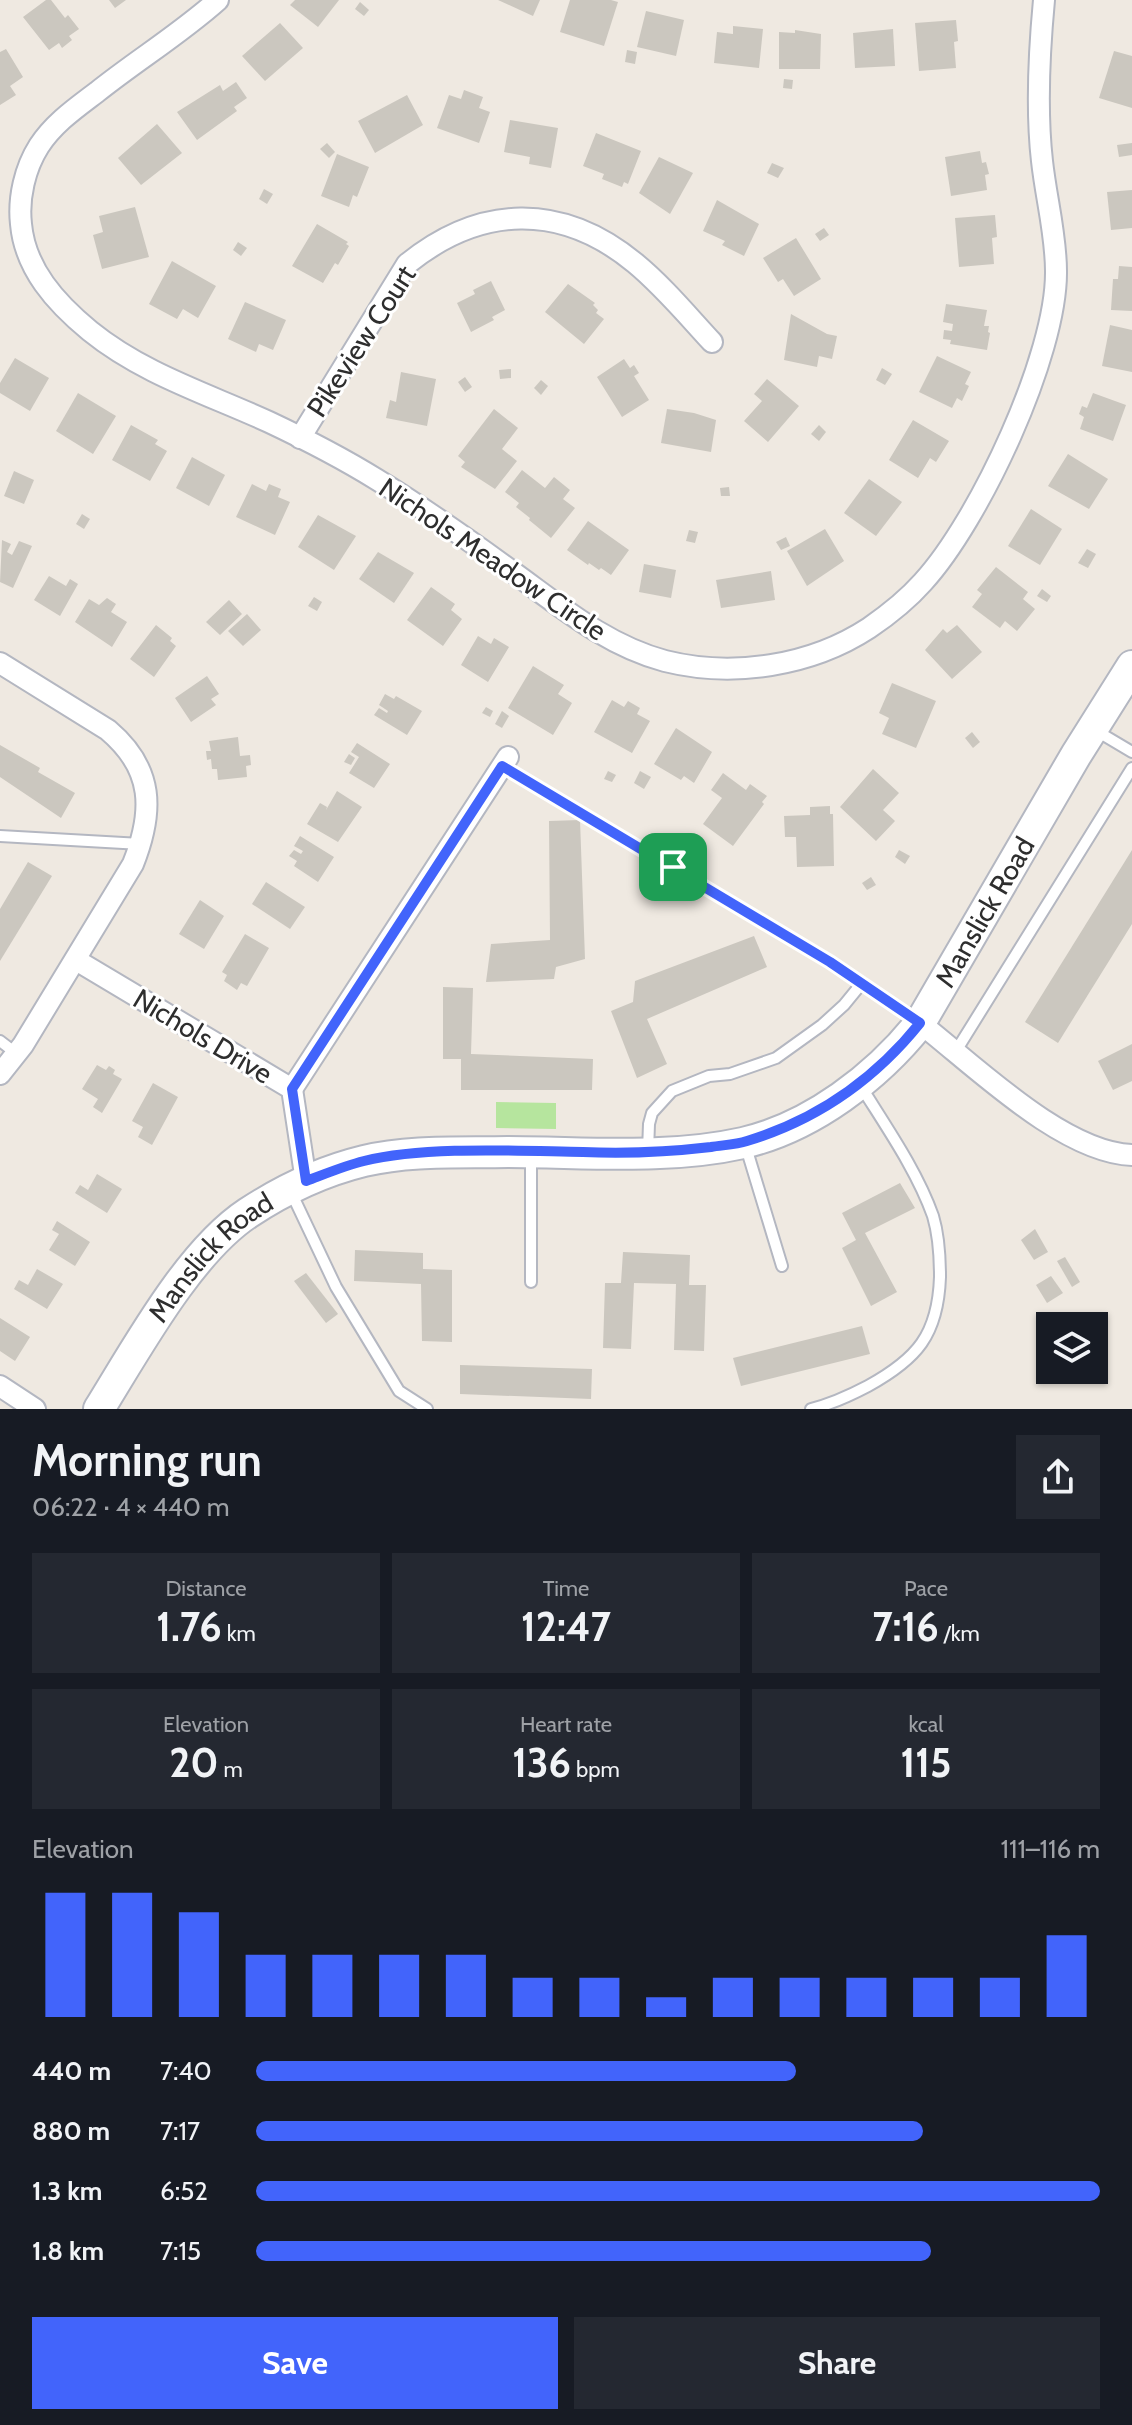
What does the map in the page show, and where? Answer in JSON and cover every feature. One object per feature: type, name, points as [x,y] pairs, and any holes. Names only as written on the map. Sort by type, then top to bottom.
[{"type":"main road","name":"Manslick Road","points":[[99,1409],[185,1276],[210,1246],[247,1214],[298,1185],[364,1161],[392,1156],[531,1151],[648,1153],[744,1142],[788,1126],[835,1102],[897,1052],[920,1023],[1132,666]]},
{"type":"street","name":"Nichols Meadow Circle","points":[[218,0],[184,30],[131,65],[56,124],[37,149],[26,173],[21,199],[21,224],[26,251],[38,277],[55,298],[92,332],[153,372],[269,422],[373,477],[461,534],[592,630],[641,653],[706,668],[749,668],[791,661],[829,649],[895,609],[924,582],[951,545],[995,468],[1045,344],[1057,275],[1053,229],[1041,161],[1039,95],[1044,0]]},
{"type":"street","name":"Pikeview Court","points":[[300,438],[407,264],[445,237],[490,221],[523,218],[559,222],[591,233],[636,263],[712,342]]},
{"type":"street","points":[[0,663],[121,741],[139,770],[149,809],[133,864],[17,1054],[0,1074]]},
{"type":"street","points":[[292,1089],[505,762]]},
{"type":"street","name":"Nichols Drive","points":[[76,960],[292,1089],[298,1185]]},
{"type":"street","points":[[920,1023],[1056,1129],[1089,1147],[1132,1155]]},
{"type":"street","points":[[0,1386],[35,1409]]},
{"type":"lane","points":[[1093,729],[1132,752]]},
{"type":"lane","points":[[505,762],[862,983],[920,1023]]},
{"type":"lane","points":[[956,1051],[1132,768]]},
{"type":"lane","points":[[0,836],[141,844]]},
{"type":"lane","points":[[648,1153],[652,1113],[672,1091],[709,1076],[730,1074],[776,1058],[822,1025],[862,983]]},
{"type":"lane","points":[[0,1041],[17,1054]]},
{"type":"lane","points":[[811,1409],[836,1403],[897,1370],[921,1348],[932,1329],[940,1288],[940,1252],[933,1217],[900,1148],[859,1084]]},
{"type":"lane","points":[[744,1142],[782,1266]]},
{"type":"lane","points":[[531,1151],[531,1282]]},
{"type":"lane","points":[[298,1185],[336,1287],[399,1391],[427,1409]]},
{"type":"green space","points":[[496,1102],[556,1103],[556,1129],[496,1128]]},
{"type":"building","points":[[46,0],[51,0],[65,18],[68,15],[79,29],[69,36],[72,40],[62,48],[59,43],[49,50],[23,17]]},
{"type":"building","points":[[109,0],[126,0],[115,8]]},
{"type":"building","points":[[295,0],[339,0],[318,27],[290,5]]},
{"type":"building","points":[[498,0],[540,0],[533,16]]},
{"type":"building","points":[[570,0],[618,2],[604,46],[560,32]]},
{"type":"building","points":[[360,2],[369,10],[364,16],[355,9]]},
{"type":"building","points":[[646,11],[684,20],[676,56],[637,47]]},
{"type":"building","points":[[956,20],[956,68],[919,71],[915,23]]},
{"type":"building","points":[[280,23],[303,48],[265,81],[242,56]]},
{"type":"building","points":[[733,26],[763,29],[759,68],[714,63],[717,32],[733,34]]},
{"type":"building","points":[[893,29],[895,66],[855,68],[853,33]]},
{"type":"building","points":[[795,30],[821,34],[820,69],[779,69],[779,32],[795,33]]},
{"type":"building","points":[[6,49],[23,77],[10,86],[16,95],[0,105],[0,52]]},
{"type":"building","points":[[627,50],[637,52],[635,64],[625,62]]},
{"type":"building","points":[[1114,51],[1132,56],[1132,108],[1099,98]]},
{"type":"building","points":[[784,79],[793,80],[792,89],[783,88]]},
{"type":"building","points":[[236,82],[247,98],[234,107],[237,111],[197,140],[177,112],[220,85],[223,91]]},
{"type":"building","points":[[464,90],[483,97],[479,108],[490,112],[479,143],[437,128],[449,95],[461,99]]},
{"type":"building","points":[[407,95],[423,125],[375,153],[358,121]]},
{"type":"building","points":[[510,120],[558,128],[551,168],[529,164],[530,157],[504,152]]},
{"type":"building","points":[[157,124],[182,153],[141,185],[118,158]]},
{"type":"building","points":[[596,133],[641,151],[628,184],[624,182],[622,187],[602,179],[604,174],[583,166]]},
{"type":"building","points":[[327,143],[335,152],[329,158],[320,149]]},
{"type":"building","points":[[1132,143],[1132,155],[1119,157],[1117,145]]},
{"type":"building","points":[[980,151],[982,163],[986,162],[989,174],[985,175],[987,190],[951,196],[945,157]]},
{"type":"building","points":[[337,154],[369,167],[357,197],[353,195],[349,207],[321,196]]},
{"type":"building","points":[[659,157],[693,173],[670,214],[639,193]]},
{"type":"building","points":[[772,163],[784,168],[778,178],[767,173]]},
{"type":"building","points":[[264,189],[273,194],[267,204],[259,199]]},
{"type":"building","points":[[1132,190],[1132,228],[1111,230],[1107,192]]},
{"type":"building","points":[[717,200],[759,224],[744,256],[722,245],[725,241],[703,231]]},
{"type":"building","points":[[135,207],[149,257],[102,269],[93,235],[103,232],[99,216]]},
{"type":"building","points":[[995,215],[997,237],[992,238],[994,264],[959,267],[955,218]]},
{"type":"building","points":[[317,224],[348,242],[346,244],[349,246],[323,283],[292,266]]},
{"type":"building","points":[[824,228],[829,235],[820,241],[815,234]]},
{"type":"building","points":[[796,238],[821,279],[794,296],[783,279],[778,282],[763,258]]},
{"type":"building","points":[[238,242],[247,248],[241,256],[233,250]]},
{"type":"building","points":[[172,261],[216,286],[198,318],[183,309],[177,319],[149,304]]},
{"type":"building","points":[[1119,266],[1132,267],[1132,311],[1111,310],[1113,279],[1118,279]]},
{"type":"building","points":[[491,281],[505,310],[492,317],[494,320],[471,332],[457,303]]},
{"type":"building","points":[[568,284],[595,303],[596,313],[604,319],[584,344],[545,312]]},
{"type":"building","points":[[245,302],[286,320],[273,350],[259,344],[256,352],[228,339]]},
{"type":"building","points":[[946,304],[987,310],[984,326],[989,326],[990,333],[987,350],[950,344],[951,340],[943,339],[944,330],[952,331],[953,324],[943,322]]},
{"type":"building","points":[[791,314],[827,334],[837,336],[832,359],[819,356],[817,367],[784,360]]},
{"type":"building","points":[[1110,325],[1132,330],[1132,372],[1102,366]]},
{"type":"building","points":[[937,356],[971,372],[962,401],[957,398],[952,408],[919,392]]},
{"type":"building","points":[[15,358],[49,378],[30,411],[0,393],[0,383]]},
{"type":"building","points":[[624,359],[630,368],[634,365],[639,373],[634,376],[649,400],[622,417],[597,377]]},
{"type":"building","points":[[882,368],[892,374],[885,385],[876,380]]},
{"type":"building","points":[[511,369],[511,378],[500,379],[499,370]]},
{"type":"building","points":[[401,372],[436,379],[427,426],[386,418],[390,400],[396,402]]},
{"type":"building","points":[[465,377],[472,387],[465,392],[458,382]]},
{"type":"building","points":[[767,379],[799,406],[768,442],[744,421],[762,401],[754,394]]},
{"type":"building","points":[[541,380],[548,386],[541,395],[534,388]]},
{"type":"building","points":[[78,393],[116,416],[93,454],[56,431]]},
{"type":"building","points":[[1093,393],[1126,405],[1113,441],[1080,429],[1084,417],[1079,414],[1082,406],[1087,408]]},
{"type":"building","points":[[494,409],[518,428],[502,449],[517,461],[495,489],[461,467],[465,462],[458,456]]},
{"type":"building","points":[[667,409],[716,420],[711,452],[661,443]]},
{"type":"building","points":[[913,420],[949,441],[936,462],[930,458],[918,478],[889,460]]},
{"type":"building","points":[[131,425],[158,440],[155,444],[167,451],[150,481],[112,460]]},
{"type":"building","points":[[819,425],[826,432],[819,441],[811,434]]},
{"type":"building","points":[[1068,454],[1108,479],[1089,509],[1048,486]]},
{"type":"building","points":[[192,457],[225,475],[209,506],[176,488]]},
{"type":"building","points":[[522,470],[545,488],[554,477],[570,490],[563,499],[575,508],[551,538],[516,507],[519,503],[505,492]]},
{"type":"building","points":[[14,471],[34,480],[24,504],[4,496]]},
{"type":"building","points":[[869,479],[902,502],[876,536],[844,513]]},
{"type":"building","points":[[252,484],[266,491],[269,484],[281,489],[278,497],[290,502],[275,535],[236,517]]},
{"type":"building","points":[[729,487],[730,496],[721,496],[720,488]]},
{"type":"building","points":[[1031,509],[1062,529],[1040,565],[1008,546]]},
{"type":"building","points":[[82,514],[90,519],[84,529],[76,524]]},
{"type":"building","points":[[318,515],[356,536],[334,570],[298,547]]},
{"type":"building","points":[[588,521],[629,550],[611,575],[601,568],[588,565],[567,550]]},
{"type":"building","points":[[825,529],[844,561],[807,586],[787,551]]},
{"type":"building","points":[[689,530],[698,532],[695,543],[686,541]]},
{"type":"building","points":[[786,537],[790,546],[781,550],[776,542]]},
{"type":"building","points":[[2,540],[11,544],[7,552],[12,555],[19,541],[32,546],[13,588],[0,582]]},
{"type":"building","points":[[1087,549],[1096,554],[1088,568],[1078,563]]},
{"type":"building","points":[[378,552],[414,573],[394,603],[359,579]]},
{"type":"building","points":[[644,564],[676,570],[671,598],[639,592]]},
{"type":"building","points":[[996,567],[1028,592],[1023,599],[1035,609],[1017,631],[1005,621],[1000,628],[972,607],[982,594],[977,590]]},
{"type":"building","points":[[771,571],[775,600],[721,608],[716,580]]},
{"type":"building","points":[[49,576],[66,586],[70,579],[78,584],[60,616],[34,600]]},
{"type":"building","points":[[431,587],[455,604],[451,610],[462,619],[443,646],[407,620]]},
{"type":"building","points":[[1042,589],[1051,596],[1047,602],[1037,596]]},
{"type":"building","points":[[314,597],[322,602],[317,611],[308,606]]},
{"type":"building","points":[[107,598],[116,604],[111,612],[127,622],[112,647],[75,622],[89,599],[99,605]]},
{"type":"building","points":[[229,600],[242,614],[220,635],[206,622]]},
{"type":"building","points":[[247,614],[261,630],[243,646],[228,631]]},
{"type":"building","points":[[156,625],[172,638],[170,641],[176,646],[154,677],[130,659]]},
{"type":"building","points":[[957,625],[982,652],[952,679],[925,650],[943,629],[947,633]]},
{"type":"building","points":[[478,636],[491,644],[494,638],[509,647],[488,682],[461,665]]},
{"type":"building","points":[[533,666],[564,685],[558,694],[572,703],[553,735],[508,708]]},
{"type":"building","points":[[207,676],[219,694],[211,699],[216,705],[191,722],[175,698]]},
{"type":"building","points":[[892,683],[936,701],[916,748],[882,734],[889,718],[879,713]]},
{"type":"building","points":[[385,694],[394,699],[396,696],[422,711],[407,735],[374,715],[379,708],[387,713],[379,705]]},
{"type":"building","points":[[612,700],[624,707],[628,701],[640,708],[637,714],[650,721],[632,753],[594,732]]},
{"type":"building","points":[[486,707],[493,711],[490,717],[482,713]]},
{"type":"building","points":[[502,711],[509,716],[502,728],[495,724]]},
{"type":"building","points":[[676,728],[712,752],[694,783],[684,776],[681,780],[654,764]]},
{"type":"building","points":[[972,732],[980,742],[973,748],[965,738]]},
{"type":"building","points":[[238,737],[240,756],[250,755],[251,765],[246,766],[247,777],[218,780],[217,769],[212,769],[211,759],[207,760],[206,751],[211,751],[209,741]]},
{"type":"building","points":[[357,743],[390,764],[374,788],[349,773],[359,757],[351,752]]},
{"type":"building","points":[[0,745],[75,793],[61,818],[0,777]]},
{"type":"building","points":[[349,754],[355,758],[351,765],[344,762]]},
{"type":"building","points":[[873,769],[899,793],[883,810],[895,821],[876,841],[840,807]]},
{"type":"building","points":[[608,771],[616,775],[612,782],[604,779]]},
{"type":"building","points":[[640,771],[651,777],[644,789],[634,783]]},
{"type":"building","points":[[723,773],[746,790],[750,784],[767,796],[733,846],[703,824],[722,798],[711,790]]},
{"type":"building","points":[[337,791],[362,807],[338,842],[307,824],[320,803],[327,807],[326,810]]},
{"type":"building","points":[[830,806],[830,814],[833,814],[834,866],[797,867],[796,837],[785,837],[784,816],[810,815],[810,807]]},
{"type":"building","points":[[580,820],[585,959],[556,967],[554,979],[486,982],[491,944],[550,940],[549,821]]},
{"type":"building","points":[[300,836],[334,857],[318,882],[294,866],[297,861],[289,856],[294,850],[301,854],[303,851],[294,846]]},
{"type":"building","points":[[899,850],[910,856],[905,864],[895,857]]},
{"type":"building","points":[[1132,850],[1132,924],[1058,1043],[1025,1022]]},
{"type":"building","points":[[28,862],[52,876],[0,961],[0,909]]},
{"type":"building","points":[[871,877],[876,885],[867,890],[862,883]]},
{"type":"building","points":[[266,882],[305,907],[290,929],[252,904]]},
{"type":"building","points":[[200,900],[224,916],[204,949],[179,934]]},
{"type":"building","points":[[245,934],[269,948],[247,986],[241,983],[237,990],[224,981],[227,975],[222,972]]},
{"type":"building","points":[[754,936],[767,967],[647,1019],[667,1064],[637,1078],[611,1011],[633,1002],[635,981]]},
{"type":"building","points":[[443,987],[473,988],[471,1054],[593,1059],[592,1090],[461,1090],[461,1059],[443,1059]]},
{"type":"building","points":[[1132,1044],[1132,1081],[1113,1090],[1098,1061]]},
{"type":"building","points":[[97,1065],[106,1070],[109,1066],[115,1070],[113,1074],[122,1079],[102,1113],[93,1107],[98,1099],[82,1089]]},
{"type":"building","points":[[153,1083],[178,1097],[152,1145],[138,1137],[143,1127],[132,1121]]},
{"type":"building","points":[[97,1174],[122,1189],[107,1213],[75,1193],[80,1185],[88,1190]]},
{"type":"building","points":[[900,1183],[915,1208],[865,1233],[897,1292],[871,1306],[842,1248],[856,1240],[842,1213]]},
{"type":"building","points":[[57,1221],[90,1242],[75,1266],[49,1250],[59,1234],[52,1230]]},
{"type":"building","points":[[1035,1229],[1048,1252],[1034,1260],[1021,1240]]},
{"type":"building","points":[[355,1250],[423,1253],[423,1269],[452,1270],[452,1342],[422,1341],[421,1284],[354,1281]]},
{"type":"building","points":[[623,1252],[690,1255],[689,1285],[706,1285],[704,1351],[674,1350],[676,1284],[634,1283],[631,1349],[603,1348],[605,1283],[621,1283]]},
{"type":"building","points":[[1065,1257],[1080,1282],[1072,1287],[1057,1261]]},
{"type":"building","points":[[37,1269],[63,1284],[47,1309],[14,1289],[19,1280],[28,1285]]},
{"type":"building","points":[[306,1273],[338,1314],[326,1323],[294,1281]]},
{"type":"building","points":[[1051,1276],[1063,1293],[1047,1303],[1036,1285]]},
{"type":"building","points":[[0,1318],[30,1337],[15,1361],[0,1351]]},
{"type":"building","points":[[862,1326],[870,1354],[741,1386],[733,1358]]},
{"type":"building","points":[[460,1365],[592,1369],[591,1399],[460,1394]]},
{"type":"route","points":[[502,766],[673,867],[830,962],[920,1023],[897,1052],[835,1102],[788,1126],[744,1142],[671,1152],[531,1151],[392,1156],[364,1161],[306,1181],[292,1089],[502,766]]}]
